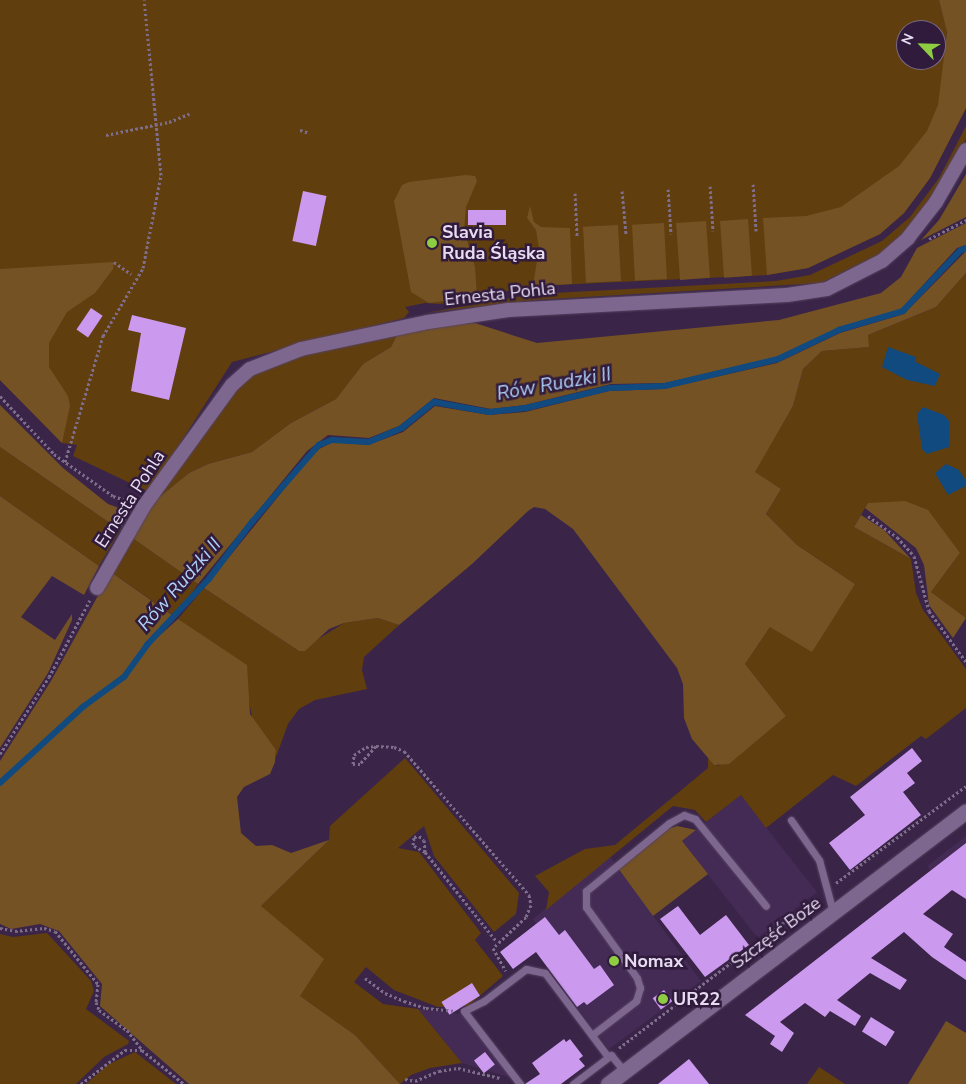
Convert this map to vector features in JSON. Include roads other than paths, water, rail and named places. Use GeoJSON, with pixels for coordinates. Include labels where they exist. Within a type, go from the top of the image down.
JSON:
{"type":"FeatureCollection","features":[{"type":"Feature","properties":{"kind":"street","name":"Ernesta Pohla"},"geometry":{"type":"LineString","coordinates":[[97,588],[144,506],[241,375],[260,364],[301,348],[428,322],[508,310],[811,293],[838,285],[868,270],[908,238],[936,202],[966,150]]}},
{"type":"Feature","properties":{"kind":"street","name":"Szczęść Boże"},"geometry":{"type":"LineString","coordinates":[[608,1084],[966,811]]}},
{"type":"Feature","properties":{"kind":"lane"},"geometry":{"type":"LineString","coordinates":[[592,1035],[636,1001],[640,988],[637,978],[586,907],[586,891],[669,824],[684,815],[695,819],[766,906]]}},
{"type":"Feature","properties":{"kind":"lane"},"geometry":{"type":"LineString","coordinates":[[791,820],[816,854],[834,912]]}},
{"type":"Feature","properties":{"kind":"lane"},"geometry":{"type":"LineString","coordinates":[[519,1083],[464,1011],[476,1006],[526,969],[546,973],[592,1035],[625,1072]]}},
{"type":"Feature","properties":{"kind":"lane"},"geometry":{"type":"LineString","coordinates":[[573,1084],[610,1056]]}},
{"type":"Feature","properties":{"kind":"water"},"geometry":{"type":"Polygon","coordinates":[[[888,347],[916,357],[916,362],[940,374],[935,386],[907,380],[882,367],[888,347]]]}},
{"type":"Feature","properties":{"kind":"water"},"geometry":{"type":"Polygon","coordinates":[[[923,407],[944,415],[949,421],[949,447],[927,454],[922,449],[917,414],[923,407]]]}},
{"type":"Feature","properties":{"kind":"water"},"geometry":{"type":"Polygon","coordinates":[[[946,464],[959,470],[966,481],[966,486],[948,495],[935,473],[946,464]]]}},
{"type":"Feature","properties":{"kind":"waterway","name":"Rów Rudzki II"},"geometry":{"type":"LineString","coordinates":[[0,783],[83,707],[124,677],[147,645],[209,579],[252,522],[319,445],[332,440],[369,442],[402,428],[434,402],[489,412],[526,408],[610,388],[665,386],[778,359],[839,330],[903,311],[960,251],[966,248]]}},
{"type":"Feature","properties":{"kind":"place","name":"Slavia Ruda Śląska"},"geometry":{"type":"Point","coordinates":[432,243]}},
{"type":"Feature","properties":{"kind":"place","name":"Nomax"},"geometry":{"type":"Point","coordinates":[614,961]}},
{"type":"Feature","properties":{"kind":"place","name":"UR22"},"geometry":{"type":"Point","coordinates":[663,999]}}]}
